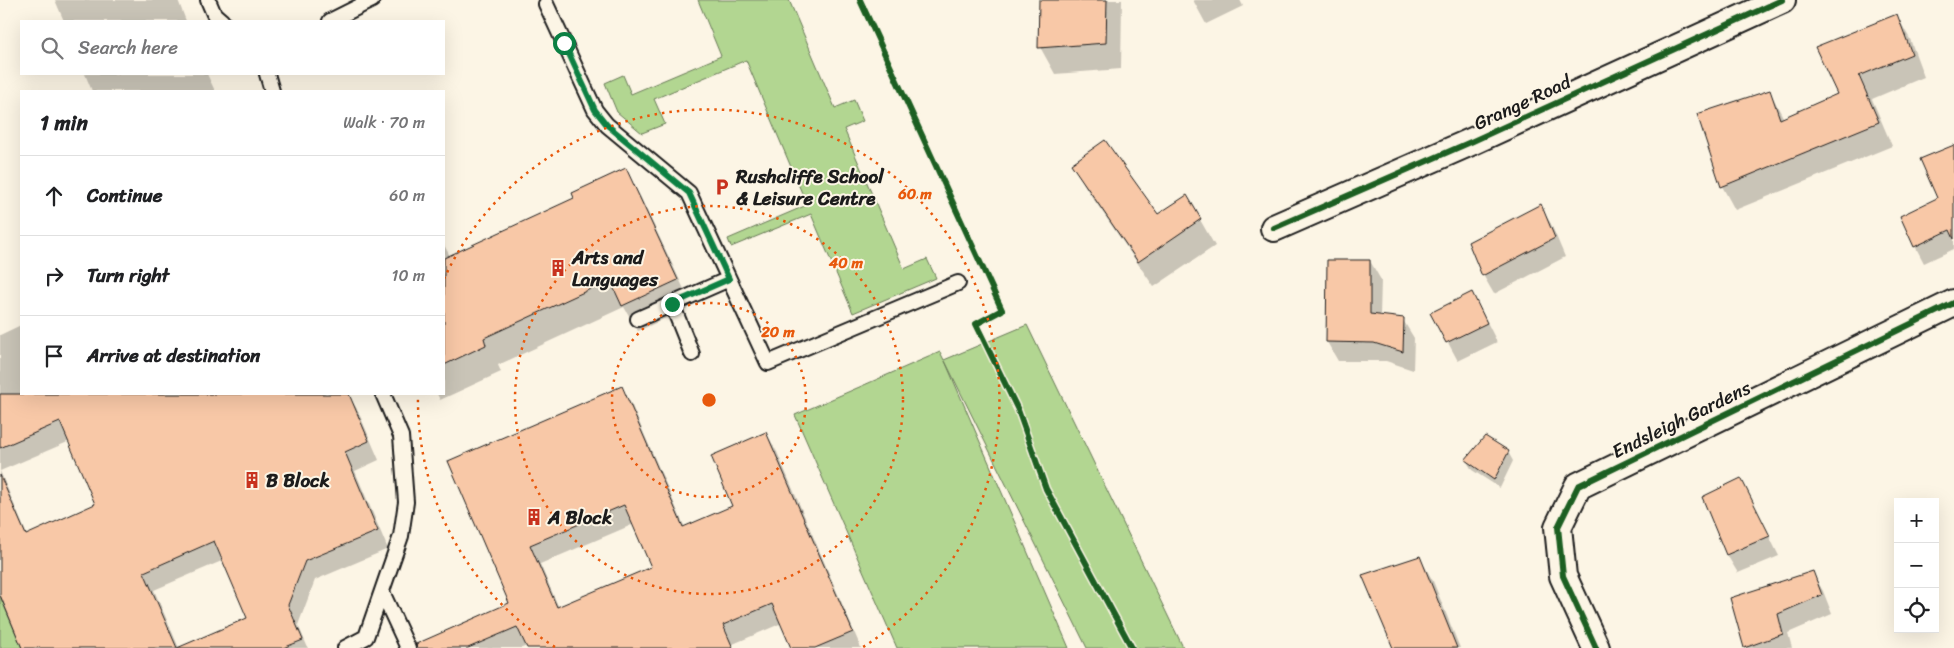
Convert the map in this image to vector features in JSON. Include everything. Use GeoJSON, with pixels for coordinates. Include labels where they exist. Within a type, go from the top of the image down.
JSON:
{"type":"FeatureCollection","features":[{"type":"Feature","properties":{"kind":"street","name":"Grange Road"},"geometry":{"type":"LineString","coordinates":[[1274,228],[1473,141],[1782,0]]}},
{"type":"Feature","properties":{"kind":"street","name":"Endsleigh Gardens"},"geometry":{"type":"LineString","coordinates":[[1596,648],[1564,576],[1559,537],[1558,527],[1578,486],[1954,302]]}},
{"type":"Feature","properties":{"kind":"lane"},"geometry":{"type":"LineString","coordinates":[[208,0],[214,14],[221,20]]}},
{"type":"Feature","properties":{"kind":"lane"},"geometry":{"type":"LineString","coordinates":[[332,20],[372,0]]}},
{"type":"Feature","properties":{"kind":"lane"},"geometry":{"type":"LineString","coordinates":[[546,4],[595,110],[607,125],[689,193],[768,363],[958,283]]}},
{"type":"Feature","properties":{"kind":"lane"},"geometry":{"type":"LineString","coordinates":[[267,75],[272,90]]}},
{"type":"Feature","properties":{"kind":"lane"},"geometry":{"type":"LineString","coordinates":[[638,319],[729,279]]}},
{"type":"Feature","properties":{"kind":"lane"},"geometry":{"type":"LineString","coordinates":[[672,304],[692,354]]}},
{"type":"Feature","properties":{"kind":"lane"},"geometry":{"type":"LineString","coordinates":[[345,648],[366,637],[401,536],[406,502],[401,436],[383,395]]}},
{"type":"Feature","properties":{"kind":"lane"},"geometry":{"type":"LineString","coordinates":[[382,592],[408,648]]}},
{"type":"Feature","properties":{"kind":"green space"},"geometry":{"type":"Polygon","coordinates":[[[698,0],[789,0],[835,108],[854,100],[863,121],[844,129],[904,269],[927,259],[936,278],[853,313],[811,214],[731,247],[728,239],[807,205],[746,60],[654,99],[665,124],[642,133],[617,112],[605,83],[623,75],[631,94],[721,56],[698,0]]]}},
{"type":"Feature","properties":{"kind":"green space"},"geometry":{"type":"Polygon","coordinates":[[[1027,325],[1183,648],[1087,648],[945,361],[1069,648],[897,648],[795,415],[940,352],[944,360],[1027,325]]]}},
{"type":"Feature","properties":{"kind":"green space"},"geometry":{"type":"Polygon","coordinates":[[[0,596],[22,648],[0,648],[0,596]]]}},
{"type":"Feature","properties":{"kind":"building"},"geometry":{"type":"Polygon","coordinates":[[[1039,0],[1107,0],[1106,43],[1038,48],[1039,0]]]}},
{"type":"Feature","properties":{"kind":"building"},"geometry":{"type":"Polygon","coordinates":[[[1897,14],[1912,54],[1859,76],[1879,122],[1721,187],[1697,114],[1770,90],[1780,119],[1837,94],[1815,47],[1897,14]]]}},
{"type":"Feature","properties":{"kind":"building"},"geometry":{"type":"Polygon","coordinates":[[[1105,140],[1158,214],[1187,195],[1201,219],[1138,262],[1071,164],[1105,140]]]}},
{"type":"Feature","properties":{"kind":"building"},"geometry":{"type":"Polygon","coordinates":[[[1954,145],[1954,239],[1950,230],[1914,247],[1900,216],[1937,198],[1920,159],[1954,145]]]}},
{"type":"Feature","properties":{"kind":"building","name":"Arts and Languages"},"geometry":{"type":"Polygon","coordinates":[[[626,168],[678,280],[622,306],[610,280],[484,338],[486,345],[445,365],[445,258],[574,198],[572,193],[626,168]]]}},
{"type":"Feature","properties":{"kind":"building"},"geometry":{"type":"Polygon","coordinates":[[[1541,204],[1555,238],[1482,276],[1468,242],[1541,204]]]}},
{"type":"Feature","properties":{"kind":"building"},"geometry":{"type":"Polygon","coordinates":[[[1327,260],[1370,260],[1370,314],[1404,318],[1403,352],[1374,343],[1326,342],[1327,260]]]}},
{"type":"Feature","properties":{"kind":"building"},"geometry":{"type":"Polygon","coordinates":[[[1472,292],[1487,323],[1446,343],[1430,313],[1472,292]]]}},
{"type":"Feature","properties":{"kind":"building","name":"A Block"},"geometry":{"type":"Polygon","coordinates":[[[622,386],[683,527],[732,506],[711,456],[766,432],[853,632],[815,648],[791,648],[772,604],[723,625],[733,648],[527,648],[517,627],[468,648],[417,648],[416,644],[509,603],[448,461],[622,386]],[[624,505],[530,545],[557,607],[651,567],[624,505]]]}},
{"type":"Feature","properties":{"kind":"building","name":"B Block"},"geometry":{"type":"Polygon","coordinates":[[[0,394],[349,395],[369,441],[345,452],[378,531],[305,561],[288,605],[303,640],[283,648],[177,648],[22,648],[0,595],[0,475],[26,535],[95,504],[60,422],[0,448],[0,394]],[[214,541],[144,572],[177,648],[247,618],[214,541]]]}},
{"type":"Feature","properties":{"kind":"building"},"geometry":{"type":"Polygon","coordinates":[[[1485,436],[1509,451],[1494,480],[1465,460],[1485,436]]]}},
{"type":"Feature","properties":{"kind":"building"},"geometry":{"type":"Polygon","coordinates":[[[1741,478],[1770,536],[1726,555],[1702,497],[1741,478]]]}},
{"type":"Feature","properties":{"kind":"building"},"geometry":{"type":"Polygon","coordinates":[[[1420,556],[1457,648],[1393,648],[1362,575],[1420,556]]]}},
{"type":"Feature","properties":{"kind":"building"},"geometry":{"type":"Polygon","coordinates":[[[1813,571],[1822,595],[1778,614],[1783,634],[1744,648],[1730,598],[1813,571]]]}},
{"type":"Feature","properties":{"kind":"cycle path"},"geometry":{"type":"LineString","coordinates":[[860,0],[1002,310],[976,324],[1018,410],[1046,489],[1132,648]]}},
{"type":"Feature","properties":{"kind":"cycle path"},"geometry":{"type":"LineString","coordinates":[[1274,228],[1473,141],[1782,0]]}},
{"type":"Feature","properties":{"kind":"cycle path"},"geometry":{"type":"LineString","coordinates":[[1596,648],[1563,576],[1558,527],[1578,486],[1954,303]]}},
{"type":"Feature","properties":{"kind":"place","name":"Rushcliffe School & Leisure Centre"},"geometry":{"type":"Point","coordinates":[722,187]}},
{"type":"Feature","properties":{"kind":"place","name":"Arts and Languages"},"geometry":{"type":"Point","coordinates":[558,268]}},
{"type":"Feature","properties":{"kind":"place","name":"B Block"},"geometry":{"type":"Point","coordinates":[252,480]}},
{"type":"Feature","properties":{"kind":"place","name":"A Block"},"geometry":{"type":"Point","coordinates":[534,517]}},
{"type":"Feature","properties":{"kind":"route"},"geometry":{"type":"LineString","coordinates":[[564,43],[595,110],[607,125],[689,193],[729,279],[672,304]]}}]}
